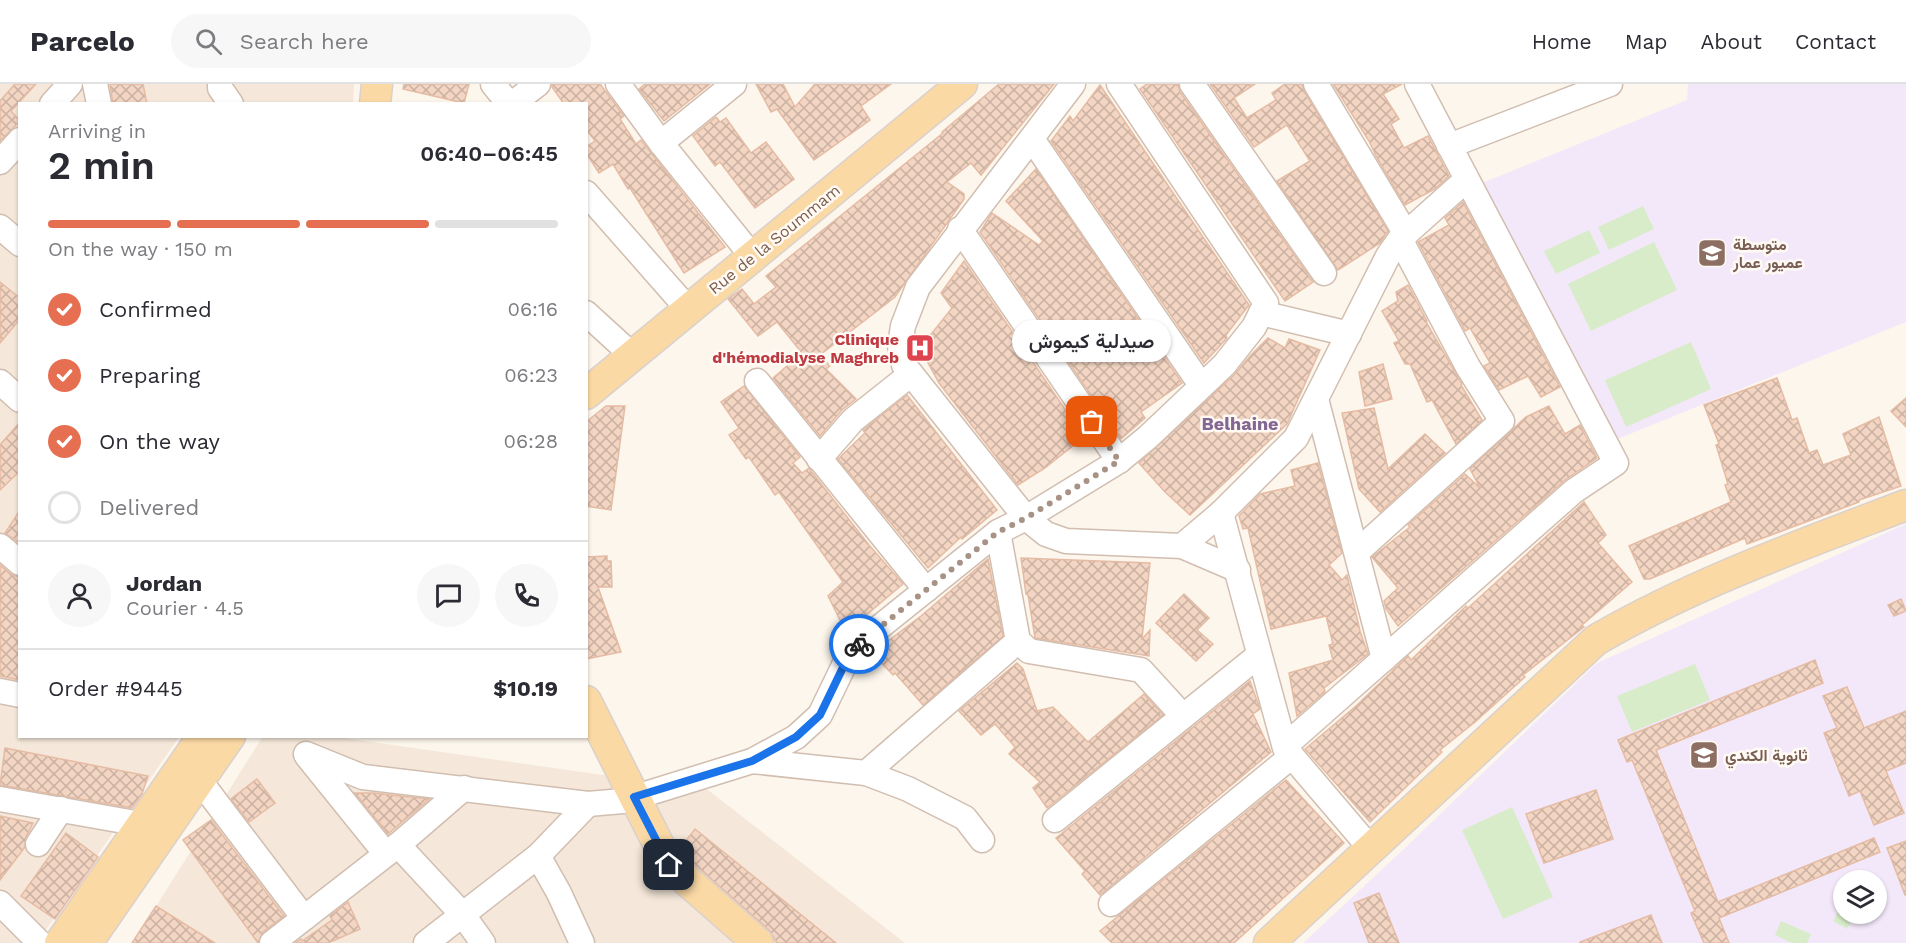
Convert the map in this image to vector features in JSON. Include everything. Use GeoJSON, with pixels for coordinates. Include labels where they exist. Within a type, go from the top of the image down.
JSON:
{"type":"FeatureCollection","features":[{"type":"Feature","properties":{"kind":"main road"},"geometry":{"type":"LineString","coordinates":[[375,102],[376,84]]}},
{"type":"Feature","properties":{"kind":"main road","name":"Rue de la Soummam"},"geometry":{"type":"LineString","coordinates":[[588,392],[962,84]]}},
{"type":"Feature","properties":{"kind":"main road"},"geometry":{"type":"LineString","coordinates":[[1269,943],[1596,640],[1652,609],[1763,559],[1906,505]]}},
{"type":"Feature","properties":{"kind":"main road"},"geometry":{"type":"LineString","coordinates":[[588,705],[669,865],[758,943]]}},
{"type":"Feature","properties":{"kind":"main road"},"geometry":{"type":"LineString","coordinates":[[87,943],[207,738]]}},
{"type":"Feature","properties":{"kind":"main road"},"geometry":{"type":"LineString","coordinates":[[60,943],[154,826],[200,781],[208,738]]}},
{"type":"Feature","properties":{"kind":"street"},"geometry":{"type":"LineString","coordinates":[[54,102],[70,84]]}},
{"type":"Feature","properties":{"kind":"street"},"geometry":{"type":"LineString","coordinates":[[95,84],[99,102]]}},
{"type":"Feature","properties":{"kind":"street"},"geometry":{"type":"LineString","coordinates":[[220,84],[220,88],[230,102]]}},
{"type":"Feature","properties":{"kind":"street"},"geometry":{"type":"LineString","coordinates":[[493,84],[509,102]]}},
{"type":"Feature","properties":{"kind":"street"},"geometry":{"type":"LineString","coordinates":[[514,102],[538,84]]}},
{"type":"Feature","properties":{"kind":"street"},"geometry":{"type":"LineString","coordinates":[[618,84],[661,143],[752,256]]}},
{"type":"Feature","properties":{"kind":"street"},"geometry":{"type":"LineString","coordinates":[[661,143],[734,84]]}},
{"type":"Feature","properties":{"kind":"street"},"geometry":{"type":"LineString","coordinates":[[1073,84],[918,287],[903,326],[900,346],[904,365],[1026,518],[1046,534],[1066,541],[1182,546],[1238,570]]}},
{"type":"Feature","properties":{"kind":"street"},"geometry":{"type":"LineString","coordinates":[[483,943],[463,915],[392,849],[306,754],[363,777],[588,804],[623,801],[752,761],[796,737],[820,715],[849,655],[856,646],[998,532],[1026,518],[1119,461],[1148,437],[1224,365],[1254,327],[1266,303],[1119,84]]}},
{"type":"Feature","properties":{"kind":"street"},"geometry":{"type":"LineString","coordinates":[[1192,84],[1324,273]]}},
{"type":"Feature","properties":{"kind":"street"},"geometry":{"type":"LineString","coordinates":[[1316,84],[1403,237],[1480,388],[1502,421],[1357,552]]}},
{"type":"Feature","properties":{"kind":"street"},"geometry":{"type":"LineString","coordinates":[[1111,904],[1288,751],[1384,658],[1574,491],[1616,463],[1417,84]]}},
{"type":"Feature","properties":{"kind":"street"},"geometry":{"type":"LineString","coordinates":[[1449,146],[1610,84]]}},
{"type":"Feature","properties":{"kind":"street"},"geometry":{"type":"LineString","coordinates":[[1032,139],[1201,385]]}},
{"type":"Feature","properties":{"kind":"street"},"geometry":{"type":"LineString","coordinates":[[0,162],[18,142]]}},
{"type":"Feature","properties":{"kind":"street"},"geometry":{"type":"LineString","coordinates":[[1182,546],[1221,513],[1296,438],[1388,256],[1403,237],[1466,180]]}},
{"type":"Feature","properties":{"kind":"street"},"geometry":{"type":"LineString","coordinates":[[588,195],[688,309]]}},
{"type":"Feature","properties":{"kind":"street"},"geometry":{"type":"LineString","coordinates":[[960,230],[1119,461]]}},
{"type":"Feature","properties":{"kind":"street"},"geometry":{"type":"LineString","coordinates":[[1261,313],[1348,334]]}},
{"type":"Feature","properties":{"kind":"street"},"geometry":{"type":"LineString","coordinates":[[588,315],[632,355]]}},
{"type":"Feature","properties":{"kind":"street"},"geometry":{"type":"LineString","coordinates":[[819,459],[853,420],[911,374]]}},
{"type":"Feature","properties":{"kind":"street"},"geometry":{"type":"LineString","coordinates":[[757,381],[926,590]]}},
{"type":"Feature","properties":{"kind":"street"},"geometry":{"type":"LineString","coordinates":[[0,382],[18,398]]}},
{"type":"Feature","properties":{"kind":"street"},"geometry":{"type":"LineString","coordinates":[[1316,399],[1384,658]]}},
{"type":"Feature","properties":{"kind":"street"},"geometry":{"type":"LineString","coordinates":[[1221,513],[1259,655],[1288,751],[1371,849]]}},
{"type":"Feature","properties":{"kind":"street"},"geometry":{"type":"LineString","coordinates":[[998,532],[1018,641],[1029,651],[1141,670],[1183,716]]}},
{"type":"Feature","properties":{"kind":"street"},"geometry":{"type":"LineString","coordinates":[[0,546],[18,561]]}},
{"type":"Feature","properties":{"kind":"street"},"geometry":{"type":"LineString","coordinates":[[866,773],[1018,641]]}},
{"type":"Feature","properties":{"kind":"street"},"geometry":{"type":"LineString","coordinates":[[1054,820],[1259,655]]}},
{"type":"Feature","properties":{"kind":"street"},"geometry":{"type":"LineString","coordinates":[[0,691],[18,695]]}},
{"type":"Feature","properties":{"kind":"street"},"geometry":{"type":"LineString","coordinates":[[752,761],[866,773],[908,789],[965,818],[982,840]]}},
{"type":"Feature","properties":{"kind":"street"},"geometry":{"type":"LineString","coordinates":[[200,781],[304,918]]}},
{"type":"Feature","properties":{"kind":"street"},"geometry":{"type":"LineString","coordinates":[[272,943],[392,849],[464,788]]}},
{"type":"Feature","properties":{"kind":"street"},"geometry":{"type":"LineString","coordinates":[[0,799],[154,826]]}},
{"type":"Feature","properties":{"kind":"street"},"geometry":{"type":"LineString","coordinates":[[426,943],[538,856],[588,804]]}},
{"type":"Feature","properties":{"kind":"street"},"geometry":{"type":"LineString","coordinates":[[38,844],[61,809]]}},
{"type":"Feature","properties":{"kind":"street"},"geometry":{"type":"LineString","coordinates":[[538,856],[559,893],[582,943]]}},
{"type":"Feature","properties":{"kind":"street"},"geometry":{"type":"LineString","coordinates":[[0,903],[40,943]]}},
{"type":"Feature","properties":{"kind":"shaded area"},"geometry":{"type":"Polygon","coordinates":[[[0,84],[354,84],[353,102],[18,102],[18,738],[178,738],[37,943],[0,943],[0,84]]]}},
{"type":"Feature","properties":{"kind":"shaded area","name":"متوسطة عميور عمار"},"geometry":{"type":"Polygon","coordinates":[[[1688,84],[1906,84],[1906,322],[1615,440],[1482,183],[1687,100],[1688,84]]]}},
{"type":"Feature","properties":{"kind":"shaded area","name":"ثانوية الكندي"},"geometry":{"type":"Polygon","coordinates":[[[1906,524],[1906,943],[1303,943],[1597,663],[1906,524]]]}},
{"type":"Feature","properties":{"kind":"shaded area"},"geometry":{"type":"Polygon","coordinates":[[[262,738],[344,738],[708,790],[905,943],[133,943],[262,738]]]}},
{"type":"Feature","properties":{"kind":"green space"},"geometry":{"type":"Polygon","coordinates":[[[1643,206],[1654,229],[1609,250],[1598,227],[1643,206]]]}},
{"type":"Feature","properties":{"kind":"green space"},"geometry":{"type":"Polygon","coordinates":[[[1589,230],[1600,253],[1556,274],[1544,251],[1589,230]]]}},
{"type":"Feature","properties":{"kind":"green space"},"geometry":{"type":"Polygon","coordinates":[[[1654,242],[1677,290],[1591,331],[1568,284],[1654,242]]]}},
{"type":"Feature","properties":{"kind":"green space"},"geometry":{"type":"Polygon","coordinates":[[[1691,342],[1711,389],[1626,427],[1605,380],[1691,342]]]}},
{"type":"Feature","properties":{"kind":"green space"},"geometry":{"type":"Polygon","coordinates":[[[1695,664],[1710,700],[1632,732],[1617,696],[1695,664]]]}},
{"type":"Feature","properties":{"kind":"green space"},"geometry":{"type":"Polygon","coordinates":[[[1512,807],[1553,897],[1503,919],[1462,830],[1512,807]]]}},
{"type":"Feature","properties":{"kind":"green space"},"geometry":{"type":"Polygon","coordinates":[[[1781,921],[1811,934],[1807,943],[1792,943],[1775,935],[1781,921]]]}},
{"type":"Feature","properties":{"kind":"green space"},"geometry":{"type":"Polygon","coordinates":[[[1838,924],[1850,924],[1847,929],[1838,924]]]}},
{"type":"Feature","properties":{"kind":"building"},"geometry":{"type":"Polygon","coordinates":[[[15,84],[36,84],[11,111],[18,119],[18,123],[0,141],[0,101],[15,84]]]}},
{"type":"Feature","properties":{"kind":"building"},"geometry":{"type":"Polygon","coordinates":[[[110,84],[143,84],[147,102],[113,102],[110,84]]]}},
{"type":"Feature","properties":{"kind":"building"},"geometry":{"type":"Polygon","coordinates":[[[404,84],[469,84],[464,102],[403,89],[404,84]]]}},
{"type":"Feature","properties":{"kind":"building"},"geometry":{"type":"Polygon","coordinates":[[[552,84],[600,84],[624,116],[620,119],[636,144],[641,140],[725,247],[684,273],[613,164],[599,173],[588,156],[588,146],[595,141],[588,132],[588,102],[563,102],[552,84]]]}},
{"type":"Feature","properties":{"kind":"building"},"geometry":{"type":"Polygon","coordinates":[[[645,84],[710,84],[664,121],[639,89],[645,84]]]}},
{"type":"Feature","properties":{"kind":"building"},"geometry":{"type":"Polygon","coordinates":[[[756,84],[783,84],[795,107],[815,84],[891,84],[861,106],[870,120],[814,160],[777,109],[771,112],[756,84]]]}},
{"type":"Feature","properties":{"kind":"building"},"geometry":{"type":"Polygon","coordinates":[[[999,84],[1054,84],[981,175],[971,163],[947,182],[964,194],[964,199],[895,297],[820,355],[830,366],[826,369],[856,399],[842,410],[820,436],[773,378],[802,353],[777,322],[758,336],[728,299],[742,289],[754,304],[776,287],[766,276],[943,133],[999,84]]]}},
{"type":"Feature","properties":{"kind":"building"},"geometry":{"type":"Polygon","coordinates":[[[1147,84],[1178,84],[1180,92],[1313,282],[1285,301],[1140,89],[1147,84]]]}},
{"type":"Feature","properties":{"kind":"building"},"geometry":{"type":"Polygon","coordinates":[[[1210,84],[1255,84],[1234,98],[1247,118],[1276,100],[1272,93],[1285,84],[1302,84],[1304,91],[1388,231],[1380,243],[1338,270],[1277,181],[1310,161],[1287,125],[1254,147],[1210,84]]]}},
{"type":"Feature","properties":{"kind":"building"},"geometry":{"type":"Polygon","coordinates":[[[1333,84],[1402,84],[1383,94],[1399,119],[1391,124],[1404,148],[1428,136],[1449,176],[1435,189],[1405,205],[1333,84]]]}},
{"type":"Feature","properties":{"kind":"building"},"geometry":{"type":"Polygon","coordinates":[[[1100,85],[1249,305],[1226,335],[1227,338],[1204,363],[1051,141],[1070,116],[1073,121],[1100,85]]]}},
{"type":"Feature","properties":{"kind":"building"},"geometry":{"type":"Polygon","coordinates":[[[716,117],[720,122],[726,118],[751,153],[766,142],[794,179],[755,208],[720,162],[715,166],[693,136],[716,117]]]}},
{"type":"Feature","properties":{"kind":"building"},"geometry":{"type":"Polygon","coordinates":[[[1036,169],[1182,383],[1141,412],[1145,418],[1121,439],[980,232],[992,213],[1039,245],[1043,241],[1006,201],[1036,169]]]}},
{"type":"Feature","properties":{"kind":"building"},"geometry":{"type":"Polygon","coordinates":[[[1463,202],[1560,387],[1541,397],[1528,376],[1499,390],[1484,366],[1490,363],[1470,328],[1465,331],[1418,242],[1449,225],[1445,218],[1463,202]]]}},
{"type":"Feature","properties":{"kind":"building"},"geometry":{"type":"Polygon","coordinates":[[[964,261],[1084,437],[1045,468],[1018,485],[939,383],[920,348],[952,308],[941,293],[964,261]]]}},
{"type":"Feature","properties":{"kind":"building"},"geometry":{"type":"Polygon","coordinates":[[[0,282],[18,296],[18,321],[0,343],[0,282]]]}},
{"type":"Feature","properties":{"kind":"building"},"geometry":{"type":"Polygon","coordinates":[[[1408,285],[1426,322],[1482,420],[1456,444],[1432,400],[1427,402],[1410,364],[1405,364],[1394,343],[1399,341],[1382,311],[1398,301],[1396,292],[1408,285]]]}},
{"type":"Feature","properties":{"kind":"building"},"geometry":{"type":"Polygon","coordinates":[[[1268,338],[1285,348],[1289,339],[1320,350],[1287,424],[1190,515],[1139,463],[1234,375],[1268,338]]]}},
{"type":"Feature","properties":{"kind":"building"},"geometry":{"type":"Polygon","coordinates":[[[1383,364],[1392,399],[1365,406],[1359,372],[1383,364]]]}},
{"type":"Feature","properties":{"kind":"building"},"geometry":{"type":"Polygon","coordinates":[[[1777,378],[1792,420],[1797,418],[1809,453],[1817,450],[1823,465],[1851,455],[1843,434],[1879,417],[1901,486],[1747,544],[1745,538],[1650,579],[1644,579],[1629,546],[1731,502],[1716,445],[1719,444],[1704,405],[1777,378]]]}},
{"type":"Feature","properties":{"kind":"building"},"geometry":{"type":"Polygon","coordinates":[[[744,386],[800,457],[793,463],[802,473],[809,468],[869,545],[903,584],[846,632],[828,596],[843,582],[779,492],[775,495],[749,457],[746,459],[729,435],[739,428],[721,402],[744,386]]]}},
{"type":"Feature","properties":{"kind":"building"},"geometry":{"type":"Polygon","coordinates":[[[907,395],[997,510],[962,539],[961,537],[928,568],[838,459],[865,433],[863,430],[907,395]]]}},
{"type":"Feature","properties":{"kind":"building"},"geometry":{"type":"Polygon","coordinates":[[[1906,398],[1906,427],[1891,411],[1906,398]]]}},
{"type":"Feature","properties":{"kind":"building"},"geometry":{"type":"Polygon","coordinates":[[[606,406],[625,406],[611,510],[588,506],[588,420],[606,406]]]}},
{"type":"Feature","properties":{"kind":"building"},"geometry":{"type":"Polygon","coordinates":[[[1549,406],[1565,434],[1580,425],[1597,458],[1565,480],[1398,626],[1386,609],[1384,601],[1398,588],[1372,557],[1410,527],[1408,525],[1465,474],[1480,488],[1470,469],[1526,417],[1549,406]]]}},
{"type":"Feature","properties":{"kind":"building"},"geometry":{"type":"Polygon","coordinates":[[[1374,408],[1388,469],[1425,434],[1445,453],[1380,512],[1359,489],[1342,413],[1374,408]]]}},
{"type":"Feature","properties":{"kind":"building"},"geometry":{"type":"Polygon","coordinates":[[[18,424],[18,473],[0,490],[0,445],[18,424]]]}},
{"type":"Feature","properties":{"kind":"building"},"geometry":{"type":"Polygon","coordinates":[[[1318,463],[1342,553],[1329,565],[1342,580],[1347,575],[1360,631],[1368,654],[1324,688],[1325,692],[1297,716],[1289,673],[1333,660],[1329,645],[1333,644],[1326,616],[1271,629],[1248,528],[1243,529],[1239,516],[1260,494],[1295,486],[1291,470],[1318,463]]]}},
{"type":"Feature","properties":{"kind":"building"},"geometry":{"type":"Polygon","coordinates":[[[1584,502],[1606,535],[1598,543],[1632,582],[1582,625],[1584,627],[1523,675],[1525,677],[1440,750],[1442,752],[1370,822],[1305,749],[1356,706],[1408,656],[1411,660],[1466,606],[1468,608],[1584,502]]]}},
{"type":"Feature","properties":{"kind":"building"},"geometry":{"type":"Polygon","coordinates":[[[18,513],[18,542],[5,533],[18,513]]]}},
{"type":"Feature","properties":{"kind":"building"},"geometry":{"type":"Polygon","coordinates":[[[607,556],[607,561],[611,561],[612,587],[598,587],[621,652],[588,659],[588,557],[607,556]]]}},
{"type":"Feature","properties":{"kind":"building"},"geometry":{"type":"Polygon","coordinates":[[[1021,558],[1150,563],[1142,639],[1150,630],[1149,656],[1035,638],[1021,558]]]}},
{"type":"Feature","properties":{"kind":"building"},"geometry":{"type":"Polygon","coordinates":[[[988,559],[1003,636],[923,705],[895,673],[893,675],[872,653],[921,616],[988,559]]]}},
{"type":"Feature","properties":{"kind":"building"},"geometry":{"type":"Polygon","coordinates":[[[0,565],[18,577],[18,680],[0,676],[0,565]]]}},
{"type":"Feature","properties":{"kind":"building"},"geometry":{"type":"Polygon","coordinates":[[[1184,594],[1209,618],[1197,630],[1213,644],[1196,661],[1156,623],[1184,594]]]}},
{"type":"Feature","properties":{"kind":"building"},"geometry":{"type":"Polygon","coordinates":[[[1901,599],[1906,611],[1894,616],[1888,605],[1901,599]]]}},
{"type":"Feature","properties":{"kind":"building"},"geometry":{"type":"Polygon","coordinates":[[[1815,660],[1823,683],[1656,750],[1718,902],[1874,838],[1880,852],[1719,918],[1729,943],[1704,943],[1691,913],[1695,911],[1632,760],[1627,762],[1618,740],[1815,660]]]}},
{"type":"Feature","properties":{"kind":"building"},"geometry":{"type":"Polygon","coordinates":[[[1017,663],[1023,669],[1037,711],[1053,707],[1088,742],[1144,694],[1163,715],[1047,808],[1033,788],[1040,782],[1009,754],[1015,747],[995,724],[981,735],[959,711],[1017,663]]]}},
{"type":"Feature","properties":{"kind":"building"},"geometry":{"type":"Polygon","coordinates":[[[1250,681],[1260,709],[1253,714],[1271,752],[1100,895],[1082,874],[1085,871],[1056,838],[1250,681]]]}},
{"type":"Feature","properties":{"kind":"building"},"geometry":{"type":"Polygon","coordinates":[[[1847,687],[1864,728],[1906,711],[1906,763],[1886,771],[1904,813],[1874,825],[1860,791],[1849,796],[1824,733],[1837,728],[1823,696],[1847,687]]]}},
{"type":"Feature","properties":{"kind":"building"},"geometry":{"type":"Polygon","coordinates":[[[5,748],[148,776],[142,794],[132,808],[0,785],[5,748]]]}},
{"type":"Feature","properties":{"kind":"building"},"geometry":{"type":"Polygon","coordinates":[[[257,779],[275,803],[249,822],[231,799],[257,779]]]}},
{"type":"Feature","properties":{"kind":"building"},"geometry":{"type":"Polygon","coordinates":[[[1286,780],[1344,843],[1234,943],[1112,943],[1100,931],[1286,780]]]}},
{"type":"Feature","properties":{"kind":"building"},"geometry":{"type":"Polygon","coordinates":[[[1596,790],[1613,839],[1544,863],[1526,814],[1596,790]]]}},
{"type":"Feature","properties":{"kind":"building"},"geometry":{"type":"Polygon","coordinates":[[[355,793],[373,793],[429,799],[388,834],[355,793]]]}},
{"type":"Feature","properties":{"kind":"building"},"geometry":{"type":"Polygon","coordinates":[[[0,816],[33,823],[26,837],[25,847],[0,880],[0,816]]]}},
{"type":"Feature","properties":{"kind":"building"},"geometry":{"type":"Polygon","coordinates":[[[211,820],[284,916],[263,932],[258,943],[183,840],[211,820]]]}},
{"type":"Feature","properties":{"kind":"building"},"geometry":{"type":"Polygon","coordinates":[[[695,829],[836,943],[777,943],[769,930],[683,854],[680,848],[695,829]]]}},
{"type":"Feature","properties":{"kind":"building"},"geometry":{"type":"Polygon","coordinates":[[[66,833],[98,857],[55,919],[21,896],[66,833]]]}},
{"type":"Feature","properties":{"kind":"building"},"geometry":{"type":"Polygon","coordinates":[[[1906,841],[1906,895],[1905,895],[1887,848],[1906,841]]]}},
{"type":"Feature","properties":{"kind":"building"},"geometry":{"type":"Polygon","coordinates":[[[1379,893],[1399,943],[1369,943],[1354,903],[1379,893]]]}},
{"type":"Feature","properties":{"kind":"building"},"geometry":{"type":"Polygon","coordinates":[[[348,902],[360,929],[328,943],[295,943],[301,939],[302,941],[332,920],[330,916],[348,902]]]}},
{"type":"Feature","properties":{"kind":"building"},"geometry":{"type":"Polygon","coordinates":[[[156,906],[215,943],[132,943],[156,906]]]}},
{"type":"Feature","properties":{"kind":"building"},"geometry":{"type":"Polygon","coordinates":[[[1651,915],[1662,943],[1580,943],[1580,942],[1651,915]]]}},
{"type":"Feature","properties":{"kind":"way so far"},"geometry":{"type":"LineString","coordinates":[[859,644],[998,532],[1026,518],[1119,461],[1092,422]]}},
{"type":"Feature","properties":{"kind":"place","name":"متوسطة عميور عمار"},"geometry":{"type":"Point","coordinates":[1712,253]}},
{"type":"Feature","properties":{"kind":"place","name":"Clinique d'hémodialyse Maghreb"},"geometry":{"type":"Point","coordinates":[920,348]}},
{"type":"Feature","properties":{"kind":"place","name":"صيدلية كيموش"},"geometry":{"type":"Point","coordinates":[1092,422]}},
{"type":"Feature","properties":{"kind":"place","name":"ثانوية الكندي"},"geometry":{"type":"Point","coordinates":[1704,755]}},
{"type":"Feature","properties":{"kind":"district","name":"Belhaine"},"geometry":{"type":"Point","coordinates":[1240,424]}},
{"type":"Feature","properties":{"kind":"route"},"geometry":{"type":"LineString","coordinates":[[669,865],[634,797],[752,761],[796,737],[820,715],[849,655],[859,644]]}}]}
